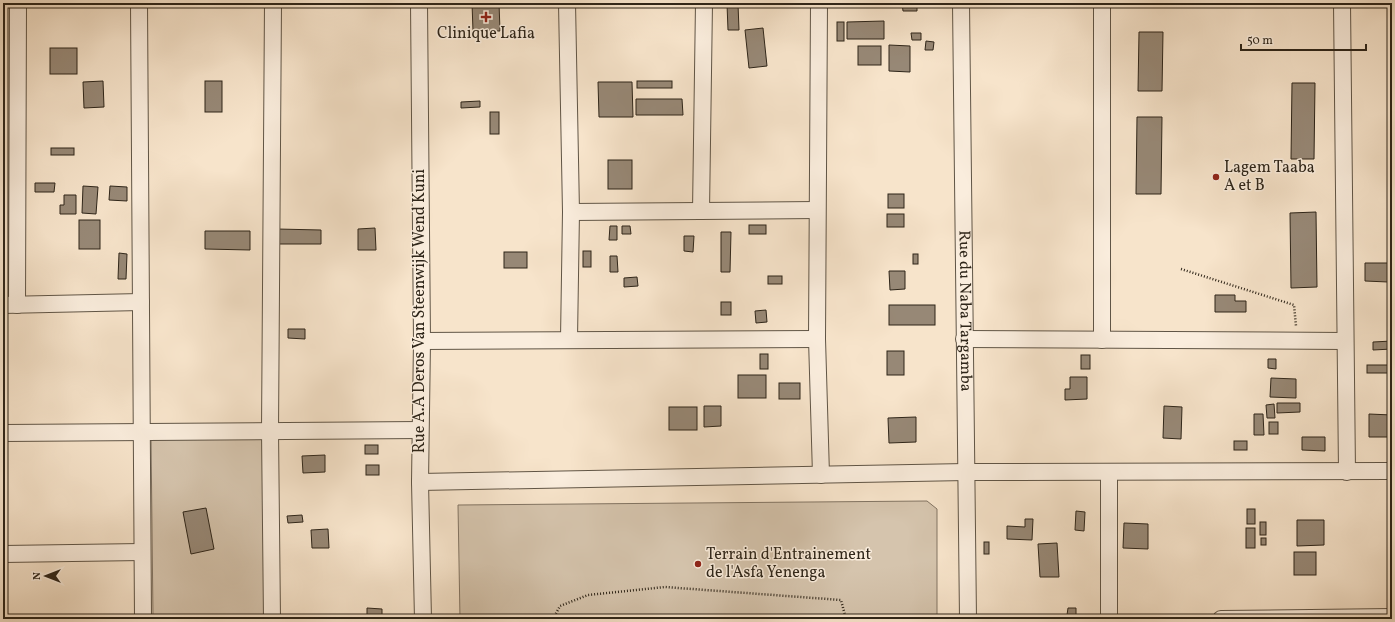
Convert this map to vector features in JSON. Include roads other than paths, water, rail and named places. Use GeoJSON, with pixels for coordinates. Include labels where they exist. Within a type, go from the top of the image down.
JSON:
{"type":"FeatureCollection","features":[{"type":"Feature","properties":{"kind":"street"},"geometry":{"type":"LineString","coordinates":[[18,3],[10,305],[140,302]]}},
{"type":"Feature","properties":{"kind":"street"},"geometry":{"type":"LineString","coordinates":[[139,3],[143,619]]}},
{"type":"Feature","properties":{"kind":"street"},"geometry":{"type":"LineString","coordinates":[[272,619],[270,431],[273,3]]}},
{"type":"Feature","properties":{"kind":"street","name":"Rue A.A Deros Van Steenwijk Wend Kuni"},"geometry":{"type":"LineString","coordinates":[[419,3],[422,341],[420,482],[423,619]]}},
{"type":"Feature","properties":{"kind":"street"},"geometry":{"type":"LineString","coordinates":[[567,3],[572,212],[569,339]]}},
{"type":"Feature","properties":{"kind":"street"},"geometry":{"type":"LineString","coordinates":[[701,211],[704,3]]}},
{"type":"Feature","properties":{"kind":"street"},"geometry":{"type":"LineString","coordinates":[[819,3],[817,339],[821,475]]}},
{"type":"Feature","properties":{"kind":"street","name":"Rue du Naba Targamba"},"geometry":{"type":"LineString","coordinates":[[961,3],[968,619]]}},
{"type":"Feature","properties":{"kind":"street"},"geometry":{"type":"LineString","coordinates":[[1102,3],[1102,340]]}},
{"type":"Feature","properties":{"kind":"street"},"geometry":{"type":"LineString","coordinates":[[1342,3],[1347,472]]}},
{"type":"Feature","properties":{"kind":"street"},"geometry":{"type":"LineString","coordinates":[[572,212],[818,210]]}},
{"type":"Feature","properties":{"kind":"street"},"geometry":{"type":"LineString","coordinates":[[422,341],[569,339],[817,339]]}},
{"type":"Feature","properties":{"kind":"street"},"geometry":{"type":"LineString","coordinates":[[964,339],[1345,341]]}},
{"type":"Feature","properties":{"kind":"street"},"geometry":{"type":"LineString","coordinates":[[3,433],[420,430]]}},
{"type":"Feature","properties":{"kind":"street"},"geometry":{"type":"LineString","coordinates":[[420,482],[966,472],[1392,471]]}},
{"type":"Feature","properties":{"kind":"street"},"geometry":{"type":"LineString","coordinates":[[1109,472],[1109,619]]}},
{"type":"Feature","properties":{"kind":"street"},"geometry":{"type":"LineString","coordinates":[[3,554],[142,552]]}},
{"type":"Feature","properties":{"kind":"street"},"geometry":{"type":"LineString","coordinates":[[1221,619],[1392,617]]}},
{"type":"Feature","properties":{"kind":"place","name":"Clinique Lafia"},"geometry":{"type":"Point","coordinates":[486,17]}},
{"type":"Feature","properties":{"kind":"place","name":"Lagem Taaba A et B"},"geometry":{"type":"Point","coordinates":[1216,177]}},
{"type":"Feature","properties":{"kind":"place","name":"Terrain d'Entrainement de l'Asfa Yenenga"},"geometry":{"type":"Point","coordinates":[698,564]}}]}
